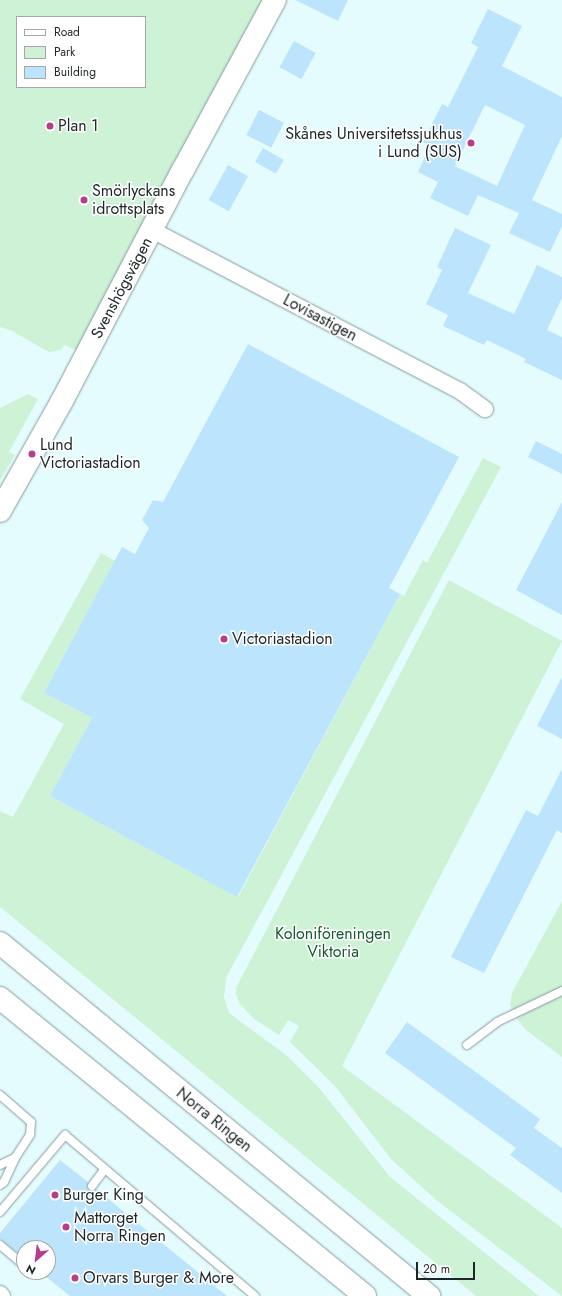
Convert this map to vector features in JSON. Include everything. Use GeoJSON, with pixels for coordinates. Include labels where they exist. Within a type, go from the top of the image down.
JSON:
{"type":"FeatureCollection","features":[{"type":"Feature","properties":{"kind":"main road","name":"Svenshögsvägen"},"geometry":{"type":"LineString","coordinates":[[0,511],[62,401],[275,0]]}},
{"type":"Feature","properties":{"kind":"main road","name":"Norra Ringen"},"geometry":{"type":"LineString","coordinates":[[0,943],[429,1296]]}},
{"type":"Feature","properties":{"kind":"main road"},"geometry":{"type":"LineString","coordinates":[[0,998],[365,1296]]}},
{"type":"Feature","properties":{"kind":"street","name":"Lovisastigen"},"geometry":{"type":"LineString","coordinates":[[152,230],[460,391],[485,409]]}},
{"type":"Feature","properties":{"kind":"lane"},"geometry":{"type":"LineString","coordinates":[[467,1045],[497,1022],[562,991]]}},
{"type":"Feature","properties":{"kind":"lane"},"geometry":{"type":"LineString","coordinates":[[0,1095],[31,1122],[30,1135],[15,1158],[4,1182],[0,1185]]}},
{"type":"Feature","properties":{"kind":"lane"},"geometry":{"type":"LineString","coordinates":[[0,1212],[65,1135],[255,1296]]}},
{"type":"Feature","properties":{"kind":"lane"},"geometry":{"type":"LineString","coordinates":[[0,1165],[15,1158]]}},
{"type":"Feature","properties":{"kind":"lane"},"geometry":{"type":"LineString","coordinates":[[92,1186],[105,1169]]}},
{"type":"Feature","properties":{"kind":"lane"},"geometry":{"type":"LineString","coordinates":[[0,1245],[16,1259]]}},
{"type":"Feature","properties":{"kind":"green space","name":"Smörlyckans idrottsplats"},"geometry":{"type":"Polygon","coordinates":[[[0,0],[275,0],[86,354],[64,345],[61,350],[49,352],[12,331],[0,327],[0,0]]]}},
{"type":"Feature","properties":{"kind":"green space"},"geometry":{"type":"Polygon","coordinates":[[[28,394],[38,399],[9,452],[15,455],[0,480],[0,408],[28,394]]]}},
{"type":"Feature","properties":{"kind":"green space"},"geometry":{"type":"Polygon","coordinates":[[[483,458],[501,467],[226,978],[224,997],[229,1013],[286,1055],[320,1089],[390,1177],[539,1296],[476,1296],[0,907],[0,811],[13,817],[64,724],[20,699],[101,553],[115,561],[44,693],[92,718],[50,796],[238,897],[400,594],[404,596],[423,560],[427,563],[483,458]]]}},
{"type":"Feature","properties":{"kind":"green space","name":"Koloniföreningen Viktoria"},"geometry":{"type":"Polygon","coordinates":[[[449,580],[562,641],[342,1066],[562,1228],[562,1296],[435,1199],[391,1159],[335,1086],[290,1042],[299,1026],[288,1020],[279,1035],[254,1019],[240,1004],[236,994],[236,988],[449,580]]]}},
{"type":"Feature","properties":{"kind":"green space"},"geometry":{"type":"Polygon","coordinates":[[[562,901],[562,1057],[526,1030],[513,1014],[510,1004],[512,993],[562,901]]]}},
{"type":"Feature","properties":{"kind":"building"},"geometry":{"type":"Polygon","coordinates":[[[295,0],[348,0],[338,21],[295,0]]]}},
{"type":"Feature","properties":{"kind":"building"},"geometry":{"type":"Polygon","coordinates":[[[488,9],[522,26],[502,66],[562,97],[562,136],[532,200],[562,214],[562,226],[550,252],[509,233],[519,213],[478,195],[468,216],[430,198],[438,182],[418,172],[430,146],[423,142],[442,104],[448,107],[478,47],[471,43],[488,9]],[[485,105],[455,166],[497,186],[525,125],[485,105]]]}},
{"type":"Feature","properties":{"kind":"building"},"geometry":{"type":"Polygon","coordinates":[[[294,41],[316,53],[301,79],[279,67],[294,41]]]}},
{"type":"Feature","properties":{"kind":"building"},"geometry":{"type":"Polygon","coordinates":[[[259,110],[284,123],[271,148],[246,135],[259,110]]]}},
{"type":"Feature","properties":{"kind":"building"},"geometry":{"type":"Polygon","coordinates":[[[263,148],[284,160],[276,174],[255,162],[263,148]]]}},
{"type":"Feature","properties":{"kind":"building"},"geometry":{"type":"Polygon","coordinates":[[[228,165],[248,176],[229,211],[209,200],[228,165]]]}},
{"type":"Feature","properties":{"kind":"building"},"geometry":{"type":"Polygon","coordinates":[[[455,228],[491,245],[468,293],[514,314],[537,265],[562,277],[562,298],[547,330],[562,337],[562,380],[524,362],[526,359],[487,340],[484,345],[443,326],[448,315],[426,304],[442,270],[437,267],[455,228]]]}},
{"type":"Feature","properties":{"kind":"building","name":"Victoriastadion"},"geometry":{"type":"Polygon","coordinates":[[[248,344],[459,457],[389,588],[400,594],[237,897],[50,796],[92,718],[44,693],[122,547],[135,554],[149,528],[142,520],[153,500],[163,502],[248,344]]]}},
{"type":"Feature","properties":{"kind":"building"},"geometry":{"type":"Polygon","coordinates":[[[536,441],[562,454],[562,474],[528,457],[536,441]]]}},
{"type":"Feature","properties":{"kind":"building"},"geometry":{"type":"Polygon","coordinates":[[[562,502],[562,615],[516,590],[562,502]]]}},
{"type":"Feature","properties":{"kind":"building"},"geometry":{"type":"Polygon","coordinates":[[[562,677],[562,739],[537,726],[562,677]]]}},
{"type":"Feature","properties":{"kind":"building"},"geometry":{"type":"Polygon","coordinates":[[[562,769],[562,833],[557,830],[484,973],[451,957],[526,810],[538,816],[562,769]]]}},
{"type":"Feature","properties":{"kind":"building"},"geometry":{"type":"Polygon","coordinates":[[[407,1022],[540,1119],[534,1128],[562,1148],[562,1193],[510,1155],[516,1148],[385,1053],[407,1022]]]}},
{"type":"Feature","properties":{"kind":"building"},"geometry":{"type":"Polygon","coordinates":[[[60,1160],[88,1182],[88,1190],[96,1189],[227,1296],[70,1296],[50,1280],[56,1280],[56,1240],[16,1240],[16,1252],[0,1239],[0,1233],[60,1160]]]}},
{"type":"Feature","properties":{"kind":"place","name":"Plan 1"},"geometry":{"type":"Point","coordinates":[50,126]}},
{"type":"Feature","properties":{"kind":"place","name":"Skånes Universitetssjukhus i Lund (SUS)"},"geometry":{"type":"Point","coordinates":[471,143]}},
{"type":"Feature","properties":{"kind":"place","name":"Smörlyckans idrottsplats"},"geometry":{"type":"Point","coordinates":[84,200]}},
{"type":"Feature","properties":{"kind":"place","name":"Lund Victoriastadion"},"geometry":{"type":"Point","coordinates":[32,454]}},
{"type":"Feature","properties":{"kind":"place","name":"Victoriastadion"},"geometry":{"type":"Point","coordinates":[224,639]}},
{"type":"Feature","properties":{"kind":"place","name":"Burger King"},"geometry":{"type":"Point","coordinates":[55,1195]}},
{"type":"Feature","properties":{"kind":"place","name":"Mattorget Norra Ringen"},"geometry":{"type":"Point","coordinates":[66,1227]}},
{"type":"Feature","properties":{"kind":"place","name":"Orvars Burger & More"},"geometry":{"type":"Point","coordinates":[75,1278]}}]}
